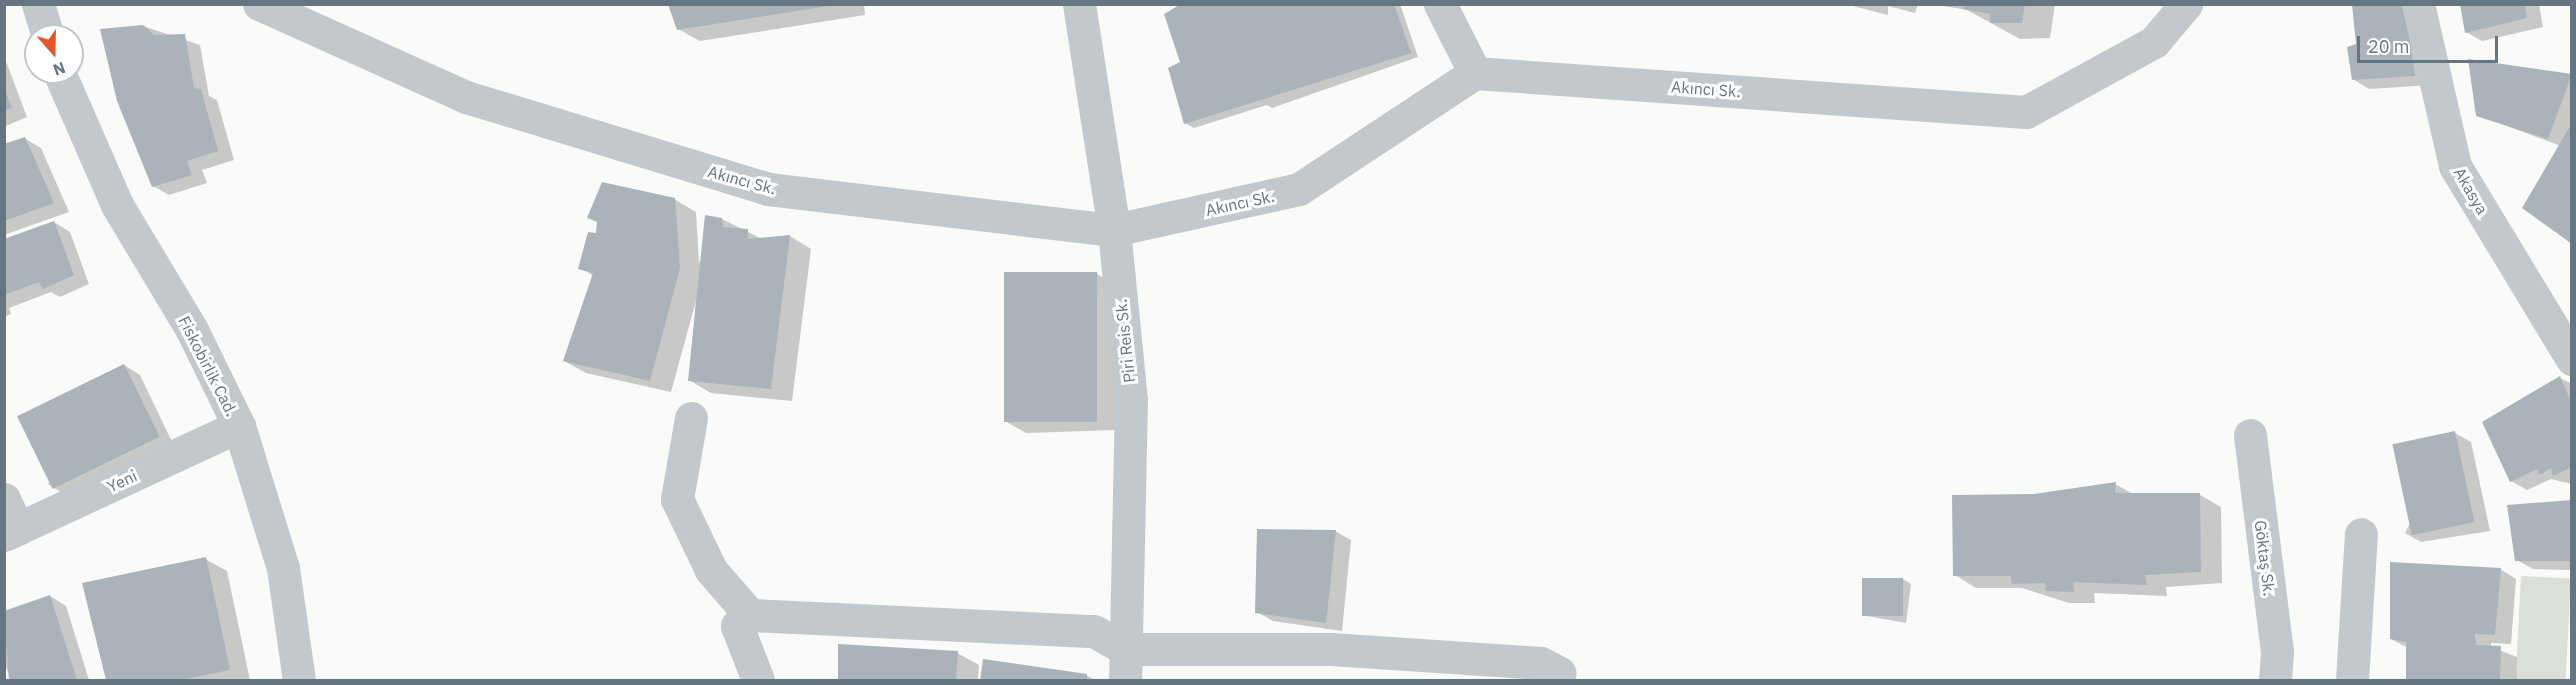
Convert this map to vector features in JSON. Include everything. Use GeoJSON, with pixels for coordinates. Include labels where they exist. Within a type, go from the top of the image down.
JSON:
{"type":"FeatureCollection","features":[{"type":"Feature","properties":{"kind":"street"},"geometry":{"type":"LineString","coordinates":[[38,4],[44,24]]}},
{"type":"Feature","properties":{"kind":"street","name":"Akıncı Sk."},"geometry":{"type":"LineString","coordinates":[[259,4],[466,96],[768,189],[1114,230],[1299,189],[1475,73],[2026,112],[2154,42],[2186,4]]}},
{"type":"Feature","properties":{"kind":"street","name":"Piri Reis Sk."},"geometry":{"type":"LineString","coordinates":[[1079,4],[1114,230],[1131,399],[1125,665]]}},
{"type":"Feature","properties":{"kind":"street"},"geometry":{"type":"LineString","coordinates":[[1440,4],[1475,73]]}},
{"type":"Feature","properties":{"kind":"street","name":"Akasya"},"geometry":{"type":"LineString","coordinates":[[2418,4],[2455,166],[2571,359]]}},
{"type":"Feature","properties":{"kind":"street","name":"Fiskobirlik Cad."},"geometry":{"type":"LineString","coordinates":[[64,84],[117,205],[191,328],[239,426],[283,568],[298,681]]}},
{"type":"Feature","properties":{"kind":"street"},"geometry":{"type":"LineString","coordinates":[[691,418],[677,499],[711,570],[750,615]]}},
{"type":"Feature","properties":{"kind":"street","name":"Yeni"},"geometry":{"type":"LineString","coordinates":[[11,532],[239,426]]}},
{"type":"Feature","properties":{"kind":"street","name":"Göktaş Sk."},"geometry":{"type":"LineString","coordinates":[[2250,435],[2277,652],[2275,681]]}},
{"type":"Feature","properties":{"kind":"street"},"geometry":{"type":"LineString","coordinates":[[4,499],[11,532]]}},
{"type":"Feature","properties":{"kind":"street"},"geometry":{"type":"LineString","coordinates":[[2352,681],[2361,534]]}},
{"type":"Feature","properties":{"kind":"street"},"geometry":{"type":"LineString","coordinates":[[758,681],[738,626],[750,615],[1094,631],[1125,665],[1332,649],[1542,663],[1560,673]]}},
{"type":"Feature","properties":{"kind":"shaded area"},"geometry":{"type":"Polygon","coordinates":[[[2521,576],[2571,579],[2566,680],[2516,680],[2521,576]]]}},
{"type":"Feature","properties":{"kind":"building"},"geometry":{"type":"Polygon","coordinates":[[[668,4],[828,4],[828,6],[677,30],[668,4]]]}},
{"type":"Feature","properties":{"kind":"building"},"geometry":{"type":"Polygon","coordinates":[[[1181,4],[1394,4],[1411,53],[1184,124],[1168,68],[1180,62],[1164,14],[1181,4]]]}},
{"type":"Feature","properties":{"kind":"building"},"geometry":{"type":"Polygon","coordinates":[[[1965,4],[2025,4],[2022,23],[1990,23],[1990,14],[1963,9],[1965,4]]]}},
{"type":"Feature","properties":{"kind":"building"},"geometry":{"type":"Polygon","coordinates":[[[2405,4],[2415,76],[2352,80],[2347,47],[2356,44],[2352,5],[2405,4]]]}},
{"type":"Feature","properties":{"kind":"building"},"geometry":{"type":"Polygon","coordinates":[[[2460,4],[2525,4],[2527,18],[2465,33],[2460,4]]]}},
{"type":"Feature","properties":{"kind":"building"},"geometry":{"type":"Polygon","coordinates":[[[143,25],[154,35],[185,34],[194,88],[201,89],[218,151],[187,161],[192,175],[152,187],[117,101],[100,29],[143,25]]]}},
{"type":"Feature","properties":{"kind":"building"},"geometry":{"type":"Polygon","coordinates":[[[2468,59],[2572,74],[2548,139],[2476,116],[2468,59]]]}},
{"type":"Feature","properties":{"kind":"building"},"geometry":{"type":"Polygon","coordinates":[[[4,88],[12,108],[4,111],[4,88]]]}},
{"type":"Feature","properties":{"kind":"building"},"geometry":{"type":"Polygon","coordinates":[[[2569,128],[2572,130],[2572,244],[2522,208],[2569,128]]]}},
{"type":"Feature","properties":{"kind":"building"},"geometry":{"type":"Polygon","coordinates":[[[25,137],[54,203],[4,221],[4,144],[25,137]]]}},
{"type":"Feature","properties":{"kind":"building"},"geometry":{"type":"Polygon","coordinates":[[[602,182],[675,198],[680,268],[650,381],[563,361],[593,273],[578,269],[588,232],[596,233],[597,222],[587,218],[602,182]]]}},
{"type":"Feature","properties":{"kind":"building"},"geometry":{"type":"Polygon","coordinates":[[[705,215],[722,218],[723,227],[748,229],[748,239],[790,235],[771,389],[688,381],[705,215]]]}},
{"type":"Feature","properties":{"kind":"building"},"geometry":{"type":"Polygon","coordinates":[[[54,221],[74,275],[43,289],[39,282],[4,295],[4,239],[54,221]]]}},
{"type":"Feature","properties":{"kind":"building"},"geometry":{"type":"Polygon","coordinates":[[[1004,272],[1097,272],[1097,422],[1004,422],[1004,272]]]}},
{"type":"Feature","properties":{"kind":"building"},"geometry":{"type":"Polygon","coordinates":[[[124,364],[160,437],[53,489],[17,416],[124,364]]]}},
{"type":"Feature","properties":{"kind":"building"},"geometry":{"type":"Polygon","coordinates":[[[2560,376],[2572,404],[2572,467],[2553,476],[2551,468],[2540,475],[2537,469],[2510,482],[2482,422],[2560,376]]]}},
{"type":"Feature","properties":{"kind":"building"},"geometry":{"type":"Polygon","coordinates":[[[2455,431],[2474,522],[2412,535],[2392,444],[2455,431]]]}},
{"type":"Feature","properties":{"kind":"building"},"geometry":{"type":"Polygon","coordinates":[[[2116,482],[2115,493],[2200,493],[2201,572],[2145,575],[2147,585],[2073,582],[2074,592],[2046,591],[2045,583],[2012,584],[2011,576],[1953,576],[1952,495],[2034,494],[2116,482]]]}},
{"type":"Feature","properties":{"kind":"building"},"geometry":{"type":"Polygon","coordinates":[[[2572,500],[2572,561],[2515,561],[2507,505],[2572,500]]]}},
{"type":"Feature","properties":{"kind":"building"},"geometry":{"type":"Polygon","coordinates":[[[1257,529],[1336,530],[1326,623],[1255,613],[1257,529]]]}},
{"type":"Feature","properties":{"kind":"building"},"geometry":{"type":"Polygon","coordinates":[[[206,557],[230,670],[180,680],[106,680],[82,583],[206,557]]]}},
{"type":"Feature","properties":{"kind":"building"},"geometry":{"type":"Polygon","coordinates":[[[2390,562],[2501,568],[2495,635],[2475,634],[2476,645],[2501,646],[2500,680],[2406,680],[2406,642],[2390,639],[2390,562]]]}},
{"type":"Feature","properties":{"kind":"building"},"geometry":{"type":"Polygon","coordinates":[[[1862,578],[1903,578],[1903,616],[1862,616],[1862,578]]]}},
{"type":"Feature","properties":{"kind":"building"},"geometry":{"type":"Polygon","coordinates":[[[50,595],[77,680],[9,680],[4,611],[50,595]]]}},
{"type":"Feature","properties":{"kind":"building"},"geometry":{"type":"Polygon","coordinates":[[[838,644],[958,651],[956,680],[838,680],[838,644]]]}},
{"type":"Feature","properties":{"kind":"building"},"geometry":{"type":"Polygon","coordinates":[[[983,659],[1087,674],[1087,680],[980,680],[983,659]]]}}]}
